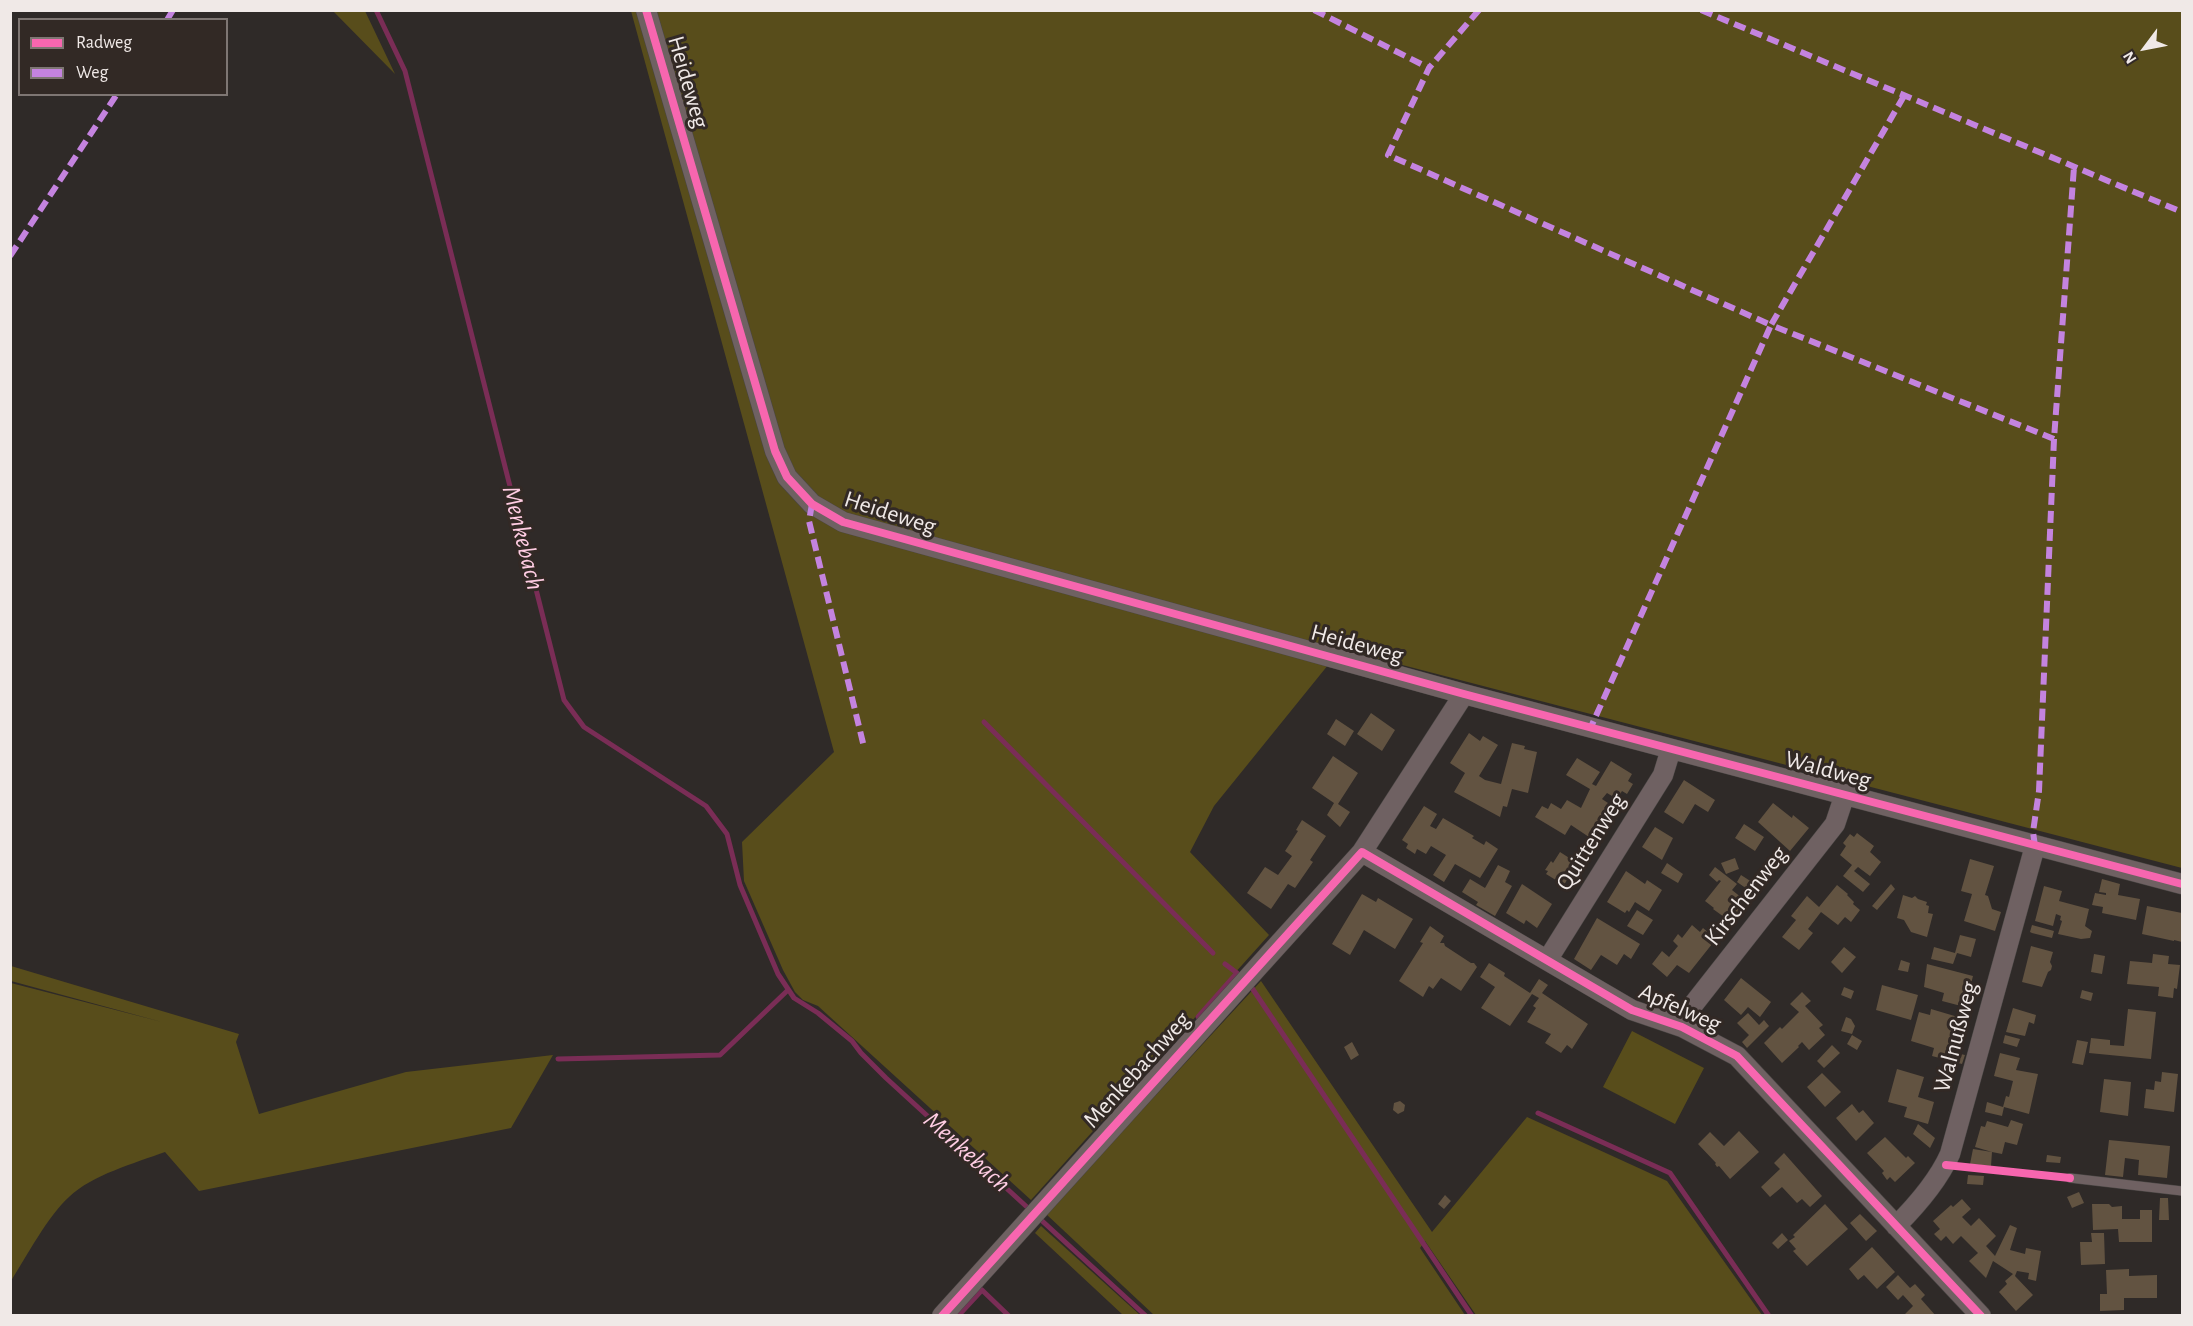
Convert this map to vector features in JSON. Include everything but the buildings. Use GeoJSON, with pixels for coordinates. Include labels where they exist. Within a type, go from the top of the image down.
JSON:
{"type":"FeatureCollection","features":[{"type":"Feature","properties":{"kind":"street","name":"Heideweg"},"geometry":{"type":"LineString","coordinates":[[646,10],[776,452],[787,477],[812,504],[843,522],[1464,694]]}},
{"type":"Feature","properties":{"kind":"street","name":"Waldweg"},"geometry":{"type":"LineString","coordinates":[[1464,694],[2182,884]]}},
{"type":"Feature","properties":{"kind":"street","name":"Menkebachweg"},"geometry":{"type":"LineString","coordinates":[[942,1316],[1362,852],[1464,694]]}},
{"type":"Feature","properties":{"kind":"street","name":"Quittenweg"},"geometry":{"type":"LineString","coordinates":[[1548,959],[1663,776],[1671,749]]}},
{"type":"Feature","properties":{"kind":"street","name":"Kirschenweg"},"geometry":{"type":"LineString","coordinates":[[1682,1028],[1689,1010],[1835,824],[1845,795]]}},
{"type":"Feature","properties":{"kind":"street","name":"Walnußweg"},"geometry":{"type":"LineString","coordinates":[[1896,1226],[1915,1207],[1946,1165],[2035,846]]}},
{"type":"Feature","properties":{"kind":"street","name":"Apfelweg"},"geometry":{"type":"LineString","coordinates":[[1362,852],[1632,1010],[1682,1028],[1737,1056],[1981,1316]]}},
{"type":"Feature","properties":{"kind":"lane"},"geometry":{"type":"LineString","coordinates":[[2070,1178],[2182,1191]]}},
{"type":"Feature","properties":{"kind":"shaded area"},"geometry":{"type":"Polygon","coordinates":[[[333,11],[365,11],[395,74],[333,11]]]}},
{"type":"Feature","properties":{"kind":"shaded area"},"geometry":{"type":"Polygon","coordinates":[[[631,11],[2182,11],[2182,868],[1341,649],[1214,806],[1190,852],[1269,935],[1031,1200],[818,1006],[803,1000],[795,992],[744,881],[742,842],[834,752],[631,11]]]}},
{"type":"Feature","properties":{"kind":"shaded area"},"geometry":{"type":"Polygon","coordinates":[[[11,966],[239,1034],[236,1042],[259,1114],[406,1072],[553,1055],[511,1128],[199,1191],[165,1152],[114,1170],[78,1189],[61,1205],[11,1281],[11,983],[162,1022],[11,981],[11,966]]]}},
{"type":"Feature","properties":{"kind":"shaded area"},"geometry":{"type":"Polygon","coordinates":[[[1261,981],[1432,1232],[1527,1117],[1667,1181],[1762,1315],[1476,1315],[1425,1241],[1420,1248],[1465,1315],[1154,1315],[1046,1214],[1261,981]]]}},
{"type":"Feature","properties":{"kind":"shaded area"},"geometry":{"type":"Polygon","coordinates":[[[1632,1031],[1704,1068],[1675,1124],[1603,1087],[1632,1031]]]}},
{"type":"Feature","properties":{"kind":"shaded area"},"geometry":{"type":"Polygon","coordinates":[[[1041,1226],[1140,1315],[1123,1315],[1035,1233],[1041,1226]]]}},
{"type":"Feature","properties":{"kind":"waterway","name":"Menkebach"},"geometry":{"type":"LineString","coordinates":[[376,10],[405,71],[564,700],[584,727],[706,806],[727,834],[740,885],[778,974],[794,998],[818,1013],[852,1041],[886,1078],[1146,1316]]}},
{"type":"Feature","properties":{"kind":"waterway"},"geometry":{"type":"LineString","coordinates":[[984,722],[1213,953]]}},
{"type":"Feature","properties":{"kind":"waterway"},"geometry":{"type":"LineString","coordinates":[[1225,964],[1237,973]]}},
{"type":"Feature","properties":{"kind":"waterway"},"geometry":{"type":"LineString","coordinates":[[1198,1017],[1236,974]]}},
{"type":"Feature","properties":{"kind":"waterway"},"geometry":{"type":"LineString","coordinates":[[1252,988],[1472,1316]]}},
{"type":"Feature","properties":{"kind":"waterway","name":"Menkebach"},"geometry":{"type":"LineString","coordinates":[[558,1059],[720,1055],[788,990]]}},
{"type":"Feature","properties":{"kind":"waterway"},"geometry":{"type":"LineString","coordinates":[[1538,1113],[1670,1173],[1769,1316]]}},
{"type":"Feature","properties":{"kind":"waterway"},"geometry":{"type":"LineString","coordinates":[[958,1316],[982,1290],[1009,1316]]}},
{"type":"Feature","properties":{"kind":"marked path"},"geometry":{"type":"LineString","coordinates":[[168,18],[173,10]]}},
{"type":"Feature","properties":{"kind":"marked path"},"geometry":{"type":"LineString","coordinates":[[1314,10],[1429,68]]}},
{"type":"Feature","properties":{"kind":"marked path"},"geometry":{"type":"LineString","coordinates":[[1479,10],[1429,68],[1388,155],[1771,325],[1591,727]]}},
{"type":"Feature","properties":{"kind":"marked path"},"geometry":{"type":"LineString","coordinates":[[1701,10],[2182,212]]}},
{"type":"Feature","properties":{"kind":"marked path"},"geometry":{"type":"LineString","coordinates":[[10,256],[116,96]]}},
{"type":"Feature","properties":{"kind":"marked path"},"geometry":{"type":"LineString","coordinates":[[1904,96],[1771,325],[2054,439]]}},
{"type":"Feature","properties":{"kind":"marked path"},"geometry":{"type":"LineString","coordinates":[[2035,846],[2033,832],[2039,791],[2054,439],[2074,167]]}},
{"type":"Feature","properties":{"kind":"marked path"},"geometry":{"type":"LineString","coordinates":[[812,504],[809,521],[864,747]]}},
{"type":"Feature","properties":{"kind":"cycle path"},"geometry":{"type":"LineString","coordinates":[[646,10],[775,451],[787,477],[812,504],[843,522],[1464,694],[2182,884]]}},
{"type":"Feature","properties":{"kind":"cycle path"},"geometry":{"type":"LineString","coordinates":[[942,1316],[1362,852],[1632,1010],[1682,1027],[1737,1056],[1981,1316]]}},
{"type":"Feature","properties":{"kind":"cycle path"},"geometry":{"type":"LineString","coordinates":[[1946,1165],[2070,1178]]}}]}
